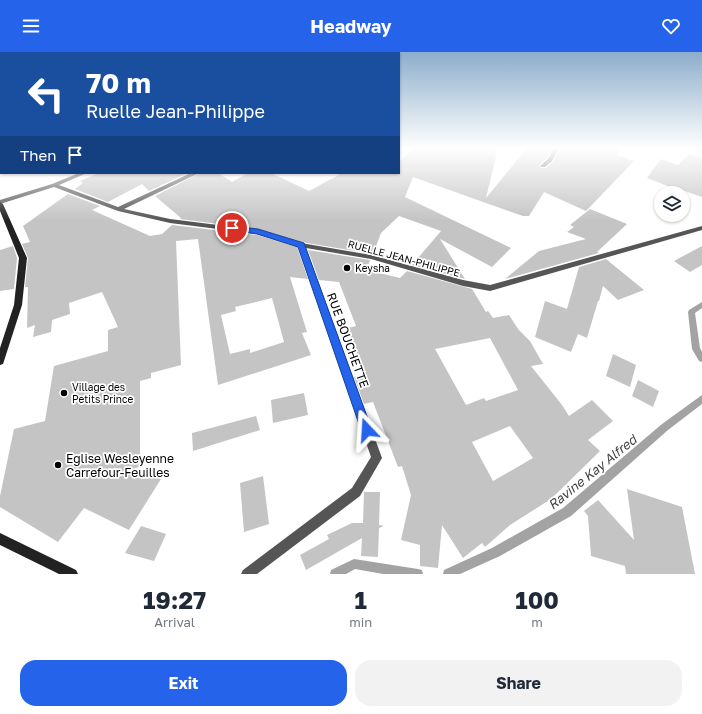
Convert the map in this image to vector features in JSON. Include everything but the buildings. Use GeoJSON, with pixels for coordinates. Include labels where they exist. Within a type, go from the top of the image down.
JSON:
{"type":"FeatureCollection","features":[{"type":"Feature","properties":{"kind":"street"},"geometry":{"type":"LineString","coordinates":[[0,361],[18,306],[23,258],[0,203],[82,174]]}},
{"type":"Feature","properties":{"kind":"street"},"geometry":{"type":"LineString","coordinates":[[118,209],[194,174]]}},
{"type":"Feature","properties":{"kind":"street","name":"RUELLE JEAN-PHILIPPE"},"geometry":{"type":"LineString","coordinates":[[54,185],[118,209],[170,222],[258,232],[301,245],[371,257],[463,283],[490,288],[702,228]]}},
{"type":"Feature","properties":{"kind":"street","name":"RUE BOUCHETTE"},"geometry":{"type":"LineString","coordinates":[[247,574],[356,492],[377,458],[301,245]]}},
{"type":"Feature","properties":{"kind":"street"},"geometry":{"type":"LineString","coordinates":[[0,539],[72,574]]}},
{"type":"Feature","properties":{"kind":"waterway","name":"Ravine Kay Alfred"},"geometry":{"type":"LineString","coordinates":[[702,305],[691,312],[696,349],[702,359]]}},
{"type":"Feature","properties":{"kind":"waterway","name":"Ravine Kay Alfred"},"geometry":{"type":"LineString","coordinates":[[448,574],[496,552],[567,512],[665,427],[702,399]]}},
{"type":"Feature","properties":{"kind":"waterway","name":"Ravine Kay Alfred"},"geometry":{"type":"LineString","coordinates":[[335,574],[354,564],[418,574]]}},
{"type":"Feature","properties":{"kind":"place","name":"Keysha"},"geometry":{"type":"Point","coordinates":[347,268]}},
{"type":"Feature","properties":{"kind":"place","name":"Village des Petits Prince"},"geometry":{"type":"Point","coordinates":[64,393]}},
{"type":"Feature","properties":{"kind":"place","name":"Eglise Wesleyenne Carrefour-Feuilles"},"geometry":{"type":"Point","coordinates":[58,465]}},
{"type":"Feature","properties":{"kind":"route"},"geometry":{"type":"LineString","coordinates":[[232,228],[258,232],[301,245],[367,430]]}}]}
